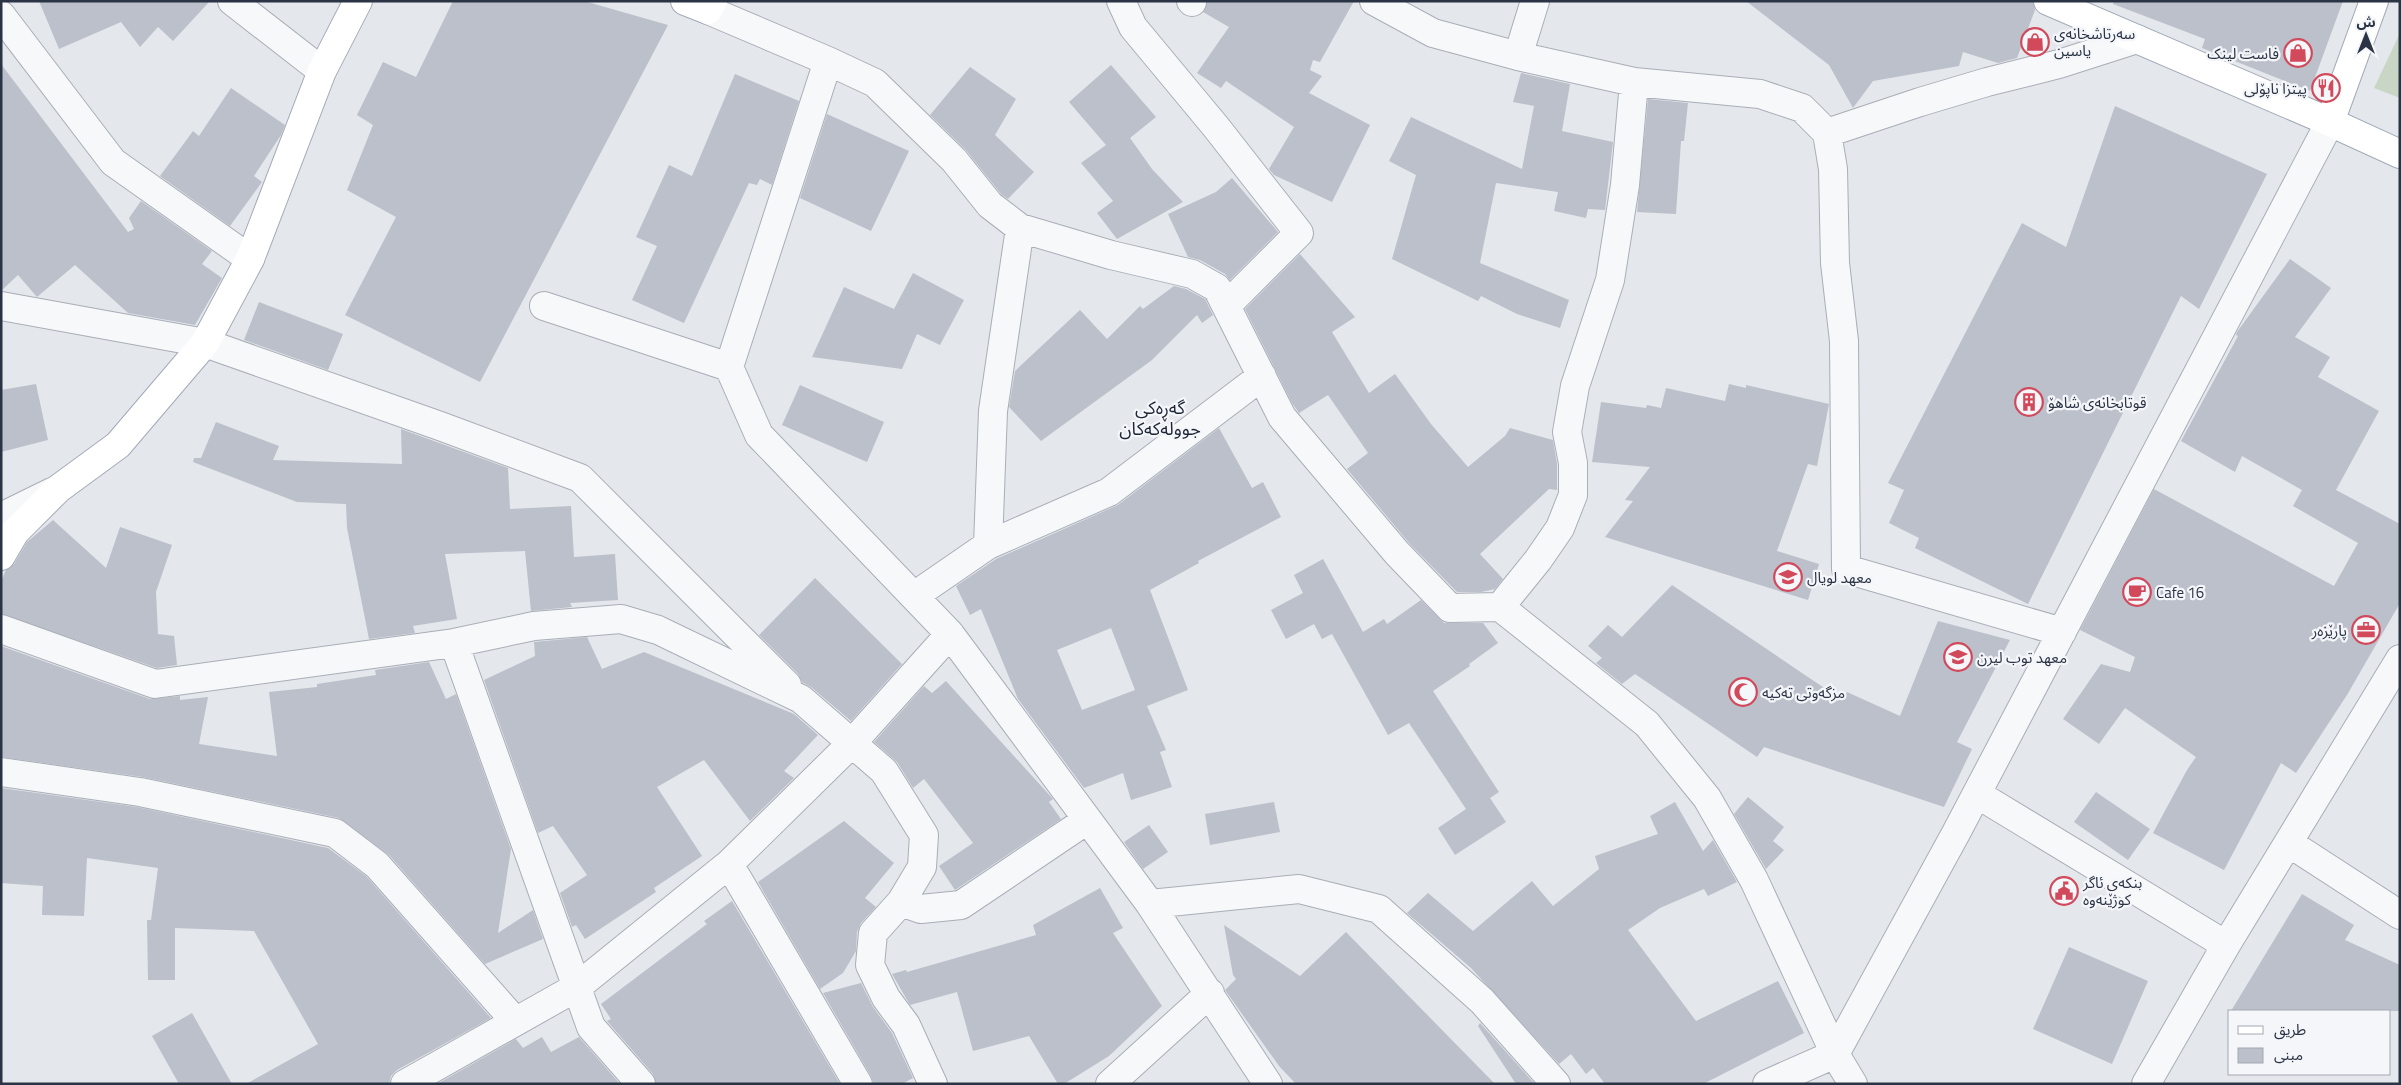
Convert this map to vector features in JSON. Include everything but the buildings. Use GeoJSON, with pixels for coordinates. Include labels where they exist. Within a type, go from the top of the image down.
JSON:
{"type":"FeatureCollection","features":[{"type":"Feature","properties":{"kind":"main road"},"geometry":{"type":"LineString","coordinates":[[1,556],[15,532],[58,489],[118,445],[205,343],[250,259],[322,71],[358,1]]}},
{"type":"Feature","properties":{"kind":"main road"},"geometry":{"type":"LineString","coordinates":[[2048,1],[2400,154]]}},
{"type":"Feature","properties":{"kind":"main road"},"geometry":{"type":"LineString","coordinates":[[2330,122],[2374,1]]}},
{"type":"Feature","properties":{"kind":"street"},"geometry":{"type":"LineString","coordinates":[[232,1],[322,71]]}},
{"type":"Feature","properties":{"kind":"street"},"geometry":{"type":"LineString","coordinates":[[1121,1],[1133,27],[1216,126],[1299,232],[1227,305]]}},
{"type":"Feature","properties":{"kind":"street"},"geometry":{"type":"LineString","coordinates":[[1374,1],[1433,33],[1518,56],[1634,82],[1760,94],[1802,108],[1827,133],[1833,169],[1835,263],[1844,341],[1846,569],[2062,632]]}},
{"type":"Feature","properties":{"kind":"street"},"geometry":{"type":"LineString","coordinates":[[1518,56],[1535,1]]}},
{"type":"Feature","properties":{"kind":"street"},"geometry":{"type":"LineString","coordinates":[[702,4],[875,83],[954,160],[990,205],[1020,228],[1111,255],[1192,274],[1217,288],[1282,417],[1397,553],[1450,608],[1500,608],[1647,724],[1707,798],[1754,880],[1835,1054],[1853,1084]]}},
{"type":"Feature","properties":{"kind":"street"},"geometry":{"type":"LineString","coordinates":[[1,14],[113,162],[250,259]]}},
{"type":"Feature","properties":{"kind":"street"},"geometry":{"type":"LineString","coordinates":[[1827,133],[1968,87],[2059,64],[2137,39]]}},
{"type":"Feature","properties":{"kind":"street"},"geometry":{"type":"LineString","coordinates":[[828,60],[729,367],[759,435],[950,634],[1150,904],[1268,1084]]}},
{"type":"Feature","properties":{"kind":"street"},"geometry":{"type":"LineString","coordinates":[[1500,608],[1538,560],[1560,528],[1573,495],[1573,463],[1567,432],[1575,386],[1610,280],[1625,185],[1634,82]]}},
{"type":"Feature","properties":{"kind":"street"},"geometry":{"type":"LineString","coordinates":[[1768,1084],[1835,1054],[1977,794],[2330,122]]}},
{"type":"Feature","properties":{"kind":"street"},"geometry":{"type":"LineString","coordinates":[[988,545],[993,411],[1020,228]]}},
{"type":"Feature","properties":{"kind":"street"},"geometry":{"type":"LineString","coordinates":[[1,306],[205,343],[440,426],[580,478],[801,699],[884,771],[924,835],[922,867],[901,902],[873,933],[870,965],[886,998],[906,1025],[933,1084]]}},
{"type":"Feature","properties":{"kind":"street"},"geometry":{"type":"LineString","coordinates":[[544,306],[729,367]]}},
{"type":"Feature","properties":{"kind":"street"},"geometry":{"type":"LineString","coordinates":[[914,596],[988,545],[1109,492],[1262,376]]}},
{"type":"Feature","properties":{"kind":"street"},"geometry":{"type":"LineString","coordinates":[[1,517],[58,489]]}},
{"type":"Feature","properties":{"kind":"street"},"geometry":{"type":"LineString","coordinates":[[1,629],[155,684],[454,643],[534,626],[621,619],[658,630],[801,699]]}},
{"type":"Feature","properties":{"kind":"street"},"geometry":{"type":"LineString","coordinates":[[413,1081],[577,987],[729,864],[852,742],[950,634]]}},
{"type":"Feature","properties":{"kind":"street"},"geometry":{"type":"LineString","coordinates":[[454,643],[591,1027],[641,1084]]}},
{"type":"Feature","properties":{"kind":"street"},"geometry":{"type":"LineString","coordinates":[[2146,1084],[2226,945],[2400,658]]}},
{"type":"Feature","properties":{"kind":"street"},"geometry":{"type":"LineString","coordinates":[[1,772],[140,792],[335,833],[377,866],[516,1021]]}},
{"type":"Feature","properties":{"kind":"street"},"geometry":{"type":"LineString","coordinates":[[1977,794],[2226,945]]}},
{"type":"Feature","properties":{"kind":"street"},"geometry":{"type":"LineString","coordinates":[[901,902],[921,909],[961,905],[1087,820]]}},
{"type":"Feature","properties":{"kind":"street"},"geometry":{"type":"LineString","coordinates":[[2289,843],[2400,915]]}},
{"type":"Feature","properties":{"kind":"street"},"geometry":{"type":"LineString","coordinates":[[729,864],[858,1084]]}},
{"type":"Feature","properties":{"kind":"street"},"geometry":{"type":"LineString","coordinates":[[1150,904],[1299,889],[1379,909],[1482,1001],[1556,1084]]}},
{"type":"Feature","properties":{"kind":"street"},"geometry":{"type":"LineString","coordinates":[[1110,1084],[1210,993]]}},
{"type":"Feature","properties":{"kind":"green space"},"geometry":{"type":"Polygon","coordinates":[[[2400,33],[2400,98],[2374,88],[2400,33]]]}},
{"type":"Feature","properties":{"kind":"place","name":"سە‌رتاشخانە‌ی یاسین"},"geometry":{"type":"Point","coordinates":[2035,42]}},
{"type":"Feature","properties":{"kind":"place","name":"فاست لینک"},"geometry":{"type":"Point","coordinates":[2298,53]}},
{"type":"Feature","properties":{"kind":"place","name":"پیتزا ناپۆلی"},"geometry":{"type":"Point","coordinates":[2326,88]}},
{"type":"Feature","properties":{"kind":"place","name":"قوتابخانەی شاهۆ"},"geometry":{"type":"Point","coordinates":[2029,402]}},
{"type":"Feature","properties":{"kind":"place","name":"معهد لويال"},"geometry":{"type":"Point","coordinates":[1788,577]}},
{"type":"Feature","properties":{"kind":"place","name":"Cafe 16"},"geometry":{"type":"Point","coordinates":[2137,592]}},
{"type":"Feature","properties":{"kind":"place","name":"پارێزەر"},"geometry":{"type":"Point","coordinates":[2366,630]}},
{"type":"Feature","properties":{"kind":"place","name":"معهد توب ليرن"},"geometry":{"type":"Point","coordinates":[1958,657]}},
{"type":"Feature","properties":{"kind":"place","name":"مزگەوتی تەکیە"},"geometry":{"type":"Point","coordinates":[1743,692]}},
{"type":"Feature","properties":{"kind":"place","name":"بنکەی ئاگر کوژێنەوە"},"geometry":{"type":"Point","coordinates":[2064,891]}},
{"type":"Feature","properties":{"kind":"district","name":"گەڕەکی جوولەکەکان"},"geometry":{"type":"Point","coordinates":[1160,417]}}]}
